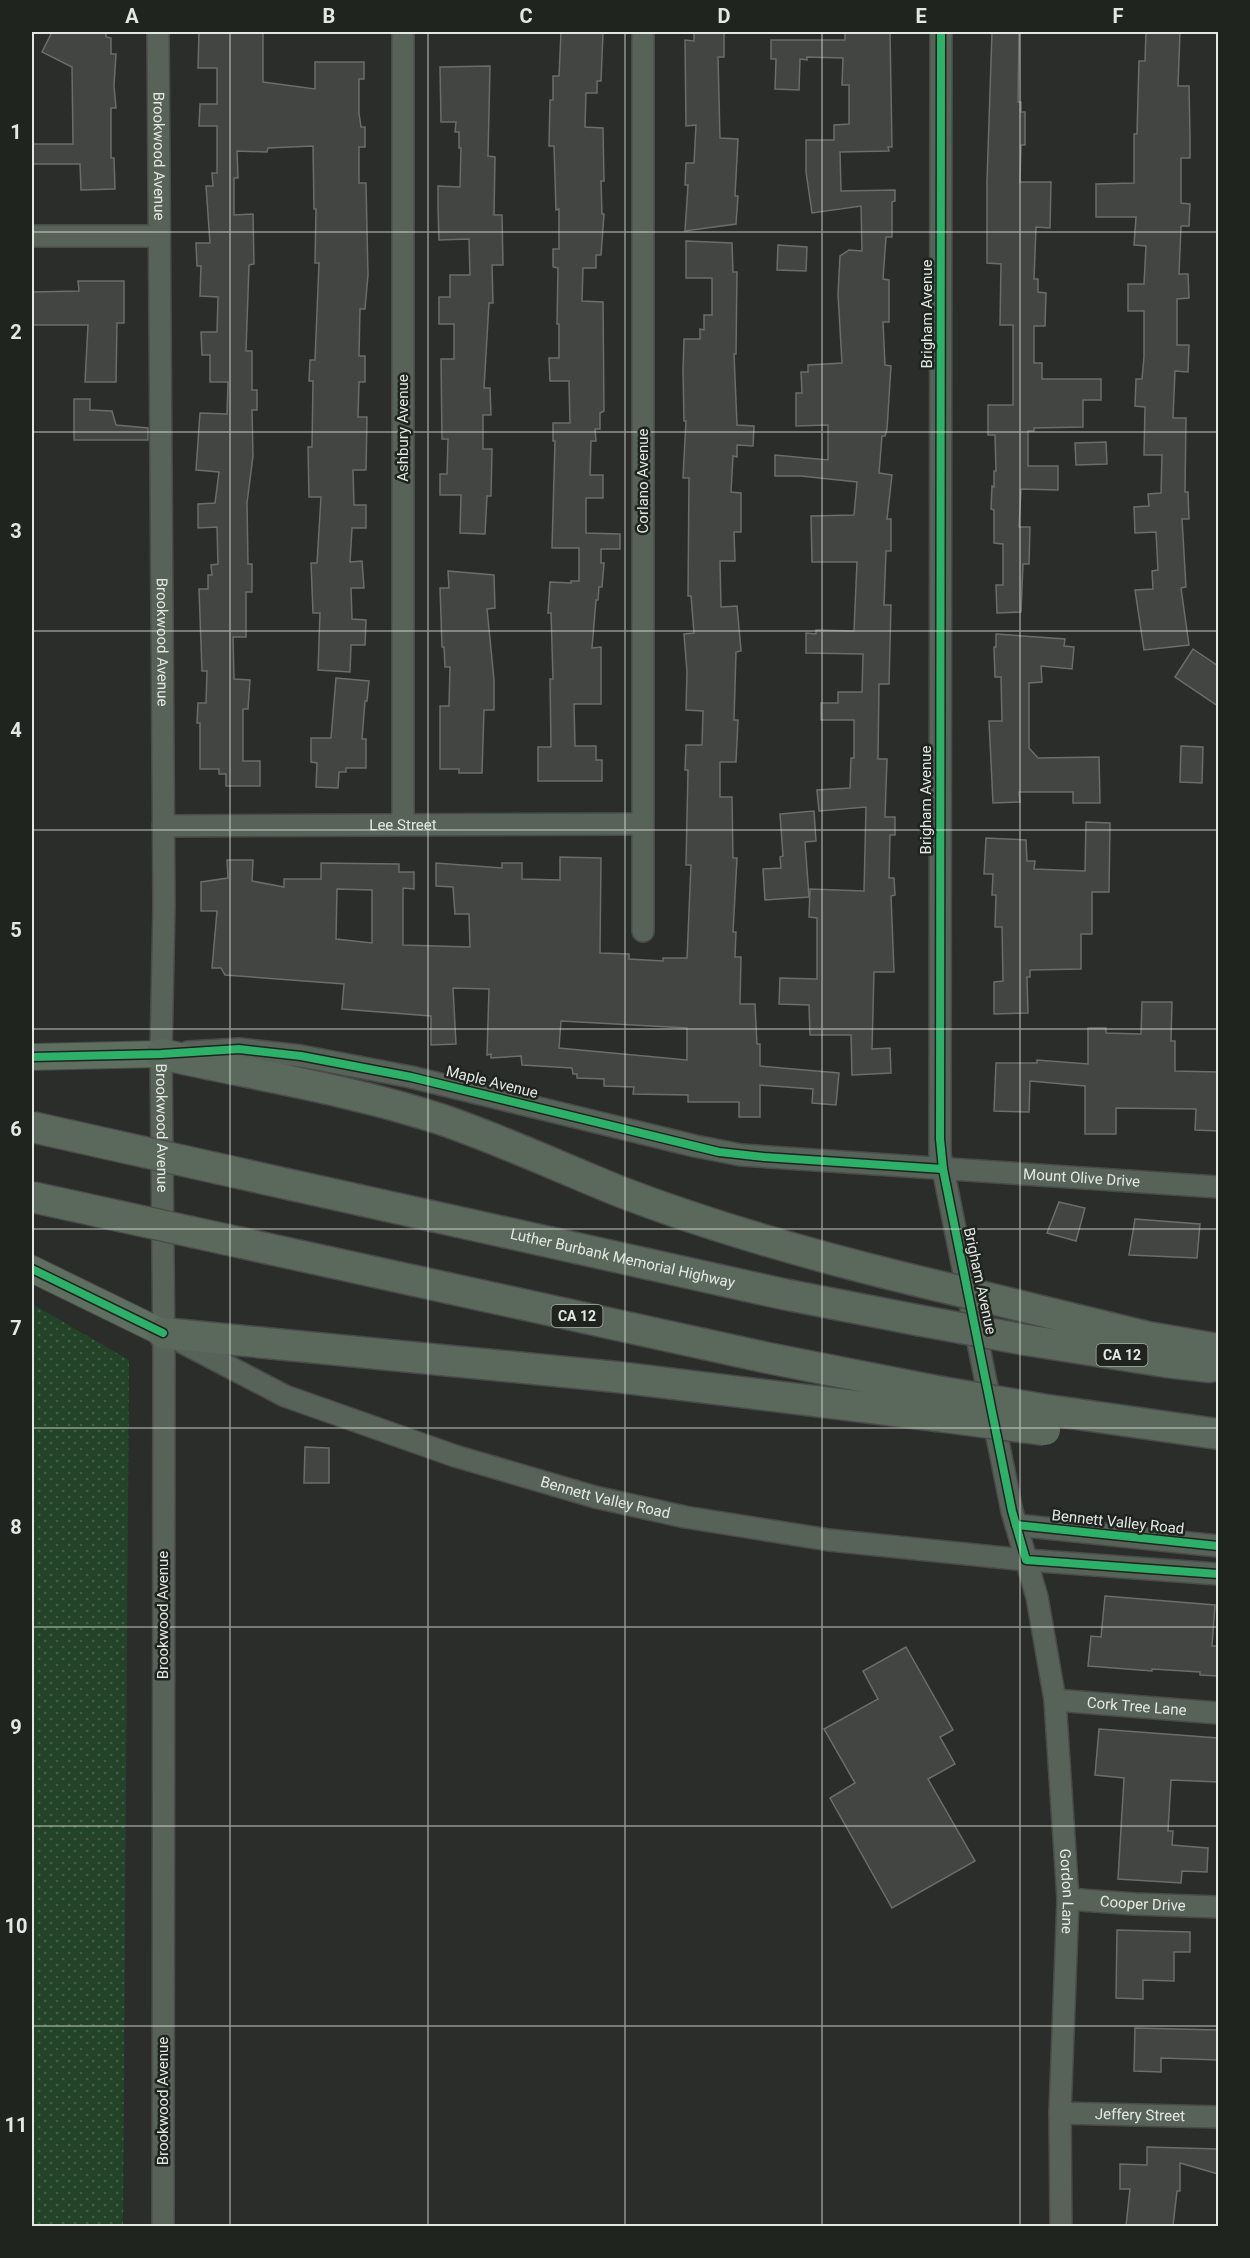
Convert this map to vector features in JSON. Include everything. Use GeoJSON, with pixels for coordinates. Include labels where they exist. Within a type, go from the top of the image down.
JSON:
{"type":"FeatureCollection","features":[{"type":"Feature","properties":{"kind":"highway"},"geometry":{"type":"LineString","coordinates":[[161,1054],[230,1070],[330,1088],[416,1112],[468,1129],[621,1191],[696,1218],[816,1255],[1148,1337],[1218,1348]]}},
{"type":"Feature","properties":{"kind":"highway","name":"Luther Burbank Memorial Highway"},"geometry":{"type":"LineString","coordinates":[[32,1127],[772,1291],[1026,1340],[1218,1368]]}},
{"type":"Feature","properties":{"kind":"highway","name":"CA 12"},"geometry":{"type":"LineString","coordinates":[[32,1197],[768,1358],[934,1403],[1043,1419],[1218,1436]]}},
{"type":"Feature","properties":{"kind":"highway"},"geometry":{"type":"LineString","coordinates":[[164,1333],[568,1372],[766,1394],[934,1403]]}},
{"type":"Feature","properties":{"kind":"main road","name":"Maple Avenue"},"geometry":{"type":"LineString","coordinates":[[32,1057],[161,1054]]}},
{"type":"Feature","properties":{"kind":"main road","name":"Bennett Valley Road"},"geometry":{"type":"LineString","coordinates":[[32,1269],[164,1333]]}},
{"type":"Feature","properties":{"kind":"street","name":"Brookwood Avenue"},"geometry":{"type":"LineString","coordinates":[[158,32],[163,826],[161,1054],[164,1333],[163,2226]]}},
{"type":"Feature","properties":{"kind":"street","name":"Ashbury Avenue"},"geometry":{"type":"LineString","coordinates":[[403,32],[403,824]]}},
{"type":"Feature","properties":{"kind":"street","name":"Corlano Avenue"},"geometry":{"type":"LineString","coordinates":[[643,32],[643,931]]}},
{"type":"Feature","properties":{"kind":"street","name":"Brigham Avenue"},"geometry":{"type":"LineString","coordinates":[[941,32],[940,1139],[943,1169],[1016,1525],[1026,1560]]}},
{"type":"Feature","properties":{"kind":"street"},"geometry":{"type":"LineString","coordinates":[[32,236],[159,236]]}},
{"type":"Feature","properties":{"kind":"street","name":"Lee Street"},"geometry":{"type":"LineString","coordinates":[[163,826],[643,824]]}},
{"type":"Feature","properties":{"kind":"street","name":"Maple Avenue"},"geometry":{"type":"LineString","coordinates":[[161,1054],[238,1049],[301,1056],[411,1077],[719,1152],[943,1169]]}},
{"type":"Feature","properties":{"kind":"street","name":"Mount Olive Drive"},"geometry":{"type":"LineString","coordinates":[[943,1169],[1218,1187]]}},
{"type":"Feature","properties":{"kind":"street","name":"Bennett Valley Road"},"geometry":{"type":"LineString","coordinates":[[164,1333],[285,1396],[455,1456],[576,1492],[685,1517],[758,1530],[867,1544],[1026,1560],[1218,1574]]}},
{"type":"Feature","properties":{"kind":"street","name":"Bennett Valley Road"},"geometry":{"type":"LineString","coordinates":[[1016,1525],[1218,1546]]}},
{"type":"Feature","properties":{"kind":"street","name":"Gordon Lane"},"geometry":{"type":"LineString","coordinates":[[1026,1560],[1037,1597],[1055,1700],[1068,1899],[1060,2113],[1061,2226]]}},
{"type":"Feature","properties":{"kind":"street","name":"Cork Tree Lane"},"geometry":{"type":"LineString","coordinates":[[1055,1700],[1218,1713]]}},
{"type":"Feature","properties":{"kind":"street","name":"Cooper Drive"},"geometry":{"type":"LineString","coordinates":[[1068,1899],[1218,1907]]}},
{"type":"Feature","properties":{"kind":"street","name":"Jeffery Street"},"geometry":{"type":"LineString","coordinates":[[1060,2113],[1218,2117]]}},
{"type":"Feature","properties":{"kind":"green space"},"geometry":{"type":"Polygon","coordinates":[[[32,1304],[129,1360],[123,2226],[32,2226],[32,1304]]]}},
{"type":"Feature","properties":{"kind":"building"},"geometry":{"type":"Polygon","coordinates":[[[52,32],[106,32],[106,37],[111,38],[111,54],[116,54],[114,86],[116,108],[111,108],[111,158],[114,158],[115,189],[81,190],[80,164],[32,164],[32,144],[73,144],[72,67],[42,52],[52,32]]]}},
{"type":"Feature","properties":{"kind":"building"},"geometry":{"type":"Polygon","coordinates":[[[199,32],[263,32],[263,82],[315,89],[315,62],[364,62],[364,79],[359,79],[359,113],[361,127],[365,127],[365,147],[359,147],[359,183],[366,183],[368,275],[365,309],[360,309],[359,356],[365,356],[365,382],[359,382],[358,417],[367,417],[366,470],[353,470],[354,505],[366,505],[366,528],[352,528],[350,562],[362,561],[364,588],[351,588],[352,619],[366,620],[365,645],[351,645],[350,672],[318,670],[320,613],[313,613],[311,563],[317,563],[321,497],[309,497],[308,447],[312,447],[313,381],[309,381],[310,360],[315,360],[319,263],[315,263],[316,209],[314,209],[313,146],[268,148],[267,152],[237,151],[238,178],[234,178],[234,215],[253,214],[254,264],[249,265],[246,351],[252,351],[252,390],[257,390],[257,410],[252,410],[253,456],[247,503],[248,564],[252,564],[252,592],[246,592],[246,637],[233,637],[234,679],[250,680],[248,709],[243,709],[243,761],[260,761],[260,786],[226,786],[226,774],[219,774],[219,769],[200,769],[198,703],[206,703],[207,671],[202,671],[199,589],[208,589],[208,575],[212,575],[211,565],[218,564],[217,527],[198,528],[198,504],[215,503],[219,472],[196,470],[200,413],[227,414],[228,382],[210,382],[210,355],[202,355],[201,332],[217,332],[218,297],[200,296],[201,266],[197,266],[196,243],[210,243],[206,186],[213,186],[212,173],[217,173],[217,126],[199,126],[200,104],[217,104],[217,68],[198,68],[199,32]]]}},
{"type":"Feature","properties":{"kind":"building"},"geometry":{"type":"Polygon","coordinates":[[[561,32],[603,32],[601,81],[597,81],[597,93],[586,93],[585,127],[603,128],[604,181],[601,181],[602,214],[604,214],[601,255],[596,255],[596,268],[583,268],[582,301],[603,302],[604,411],[600,413],[600,429],[595,429],[596,441],[591,441],[590,475],[603,475],[603,498],[586,498],[586,533],[620,534],[620,549],[601,549],[601,563],[604,563],[602,587],[599,587],[598,600],[596,600],[592,648],[601,647],[601,704],[574,704],[575,746],[596,746],[596,760],[602,760],[602,781],[538,781],[538,747],[551,747],[550,679],[553,679],[551,613],[548,613],[550,582],[579,581],[579,548],[552,548],[555,441],[553,441],[553,423],[570,423],[569,381],[550,381],[549,358],[559,358],[558,268],[553,267],[553,249],[559,249],[559,209],[556,210],[554,146],[549,146],[550,100],[553,100],[553,76],[559,76],[561,32]]]}},
{"type":"Feature","properties":{"kind":"building"},"geometry":{"type":"Polygon","coordinates":[[[694,32],[724,32],[724,57],[718,57],[720,138],[738,139],[735,196],[738,196],[736,224],[685,231],[688,185],[685,185],[686,163],[694,163],[696,125],[686,126],[685,40],[694,41],[694,32]]]}},
{"type":"Feature","properties":{"kind":"building"},"geometry":{"type":"Polygon","coordinates":[[[845,32],[890,32],[892,147],[888,147],[889,151],[840,152],[841,191],[895,190],[895,201],[892,202],[892,237],[886,237],[883,279],[889,280],[889,322],[883,322],[885,365],[891,366],[887,429],[885,436],[882,436],[879,473],[892,475],[887,519],[891,519],[891,551],[886,551],[884,605],[891,605],[889,684],[879,684],[878,759],[887,759],[885,817],[895,817],[895,835],[890,835],[889,878],[894,878],[895,895],[891,896],[894,972],[874,972],[872,1049],[890,1048],[891,1073],[852,1075],[851,1035],[810,1035],[809,1005],[779,1004],[780,978],[817,979],[817,918],[809,917],[810,889],[864,891],[866,807],[819,811],[817,790],[850,788],[851,758],[854,758],[854,720],[821,720],[821,703],[838,703],[838,692],[862,692],[863,654],[806,653],[806,633],[816,634],[816,630],[854,631],[857,562],[812,562],[811,516],[854,515],[857,482],[801,476],[775,476],[775,455],[828,460],[828,425],[796,426],[796,393],[802,393],[801,372],[808,372],[808,365],[842,363],[838,294],[840,256],[849,250],[862,251],[861,206],[812,213],[806,172],[806,140],[834,140],[834,125],[849,124],[849,85],[842,85],[843,58],[807,57],[807,60],[800,59],[799,90],[775,89],[776,59],[771,59],[771,40],[845,40],[845,32]]]}},
{"type":"Feature","properties":{"kind":"building"},"geometry":{"type":"Polygon","coordinates":[[[992,32],[1019,32],[1018,102],[1021,102],[1021,112],[1025,112],[1025,145],[1021,145],[1020,182],[1051,182],[1050,228],[1036,227],[1034,279],[1038,279],[1038,292],[1046,293],[1045,326],[1034,326],[1034,363],[1042,363],[1042,379],[1101,379],[1101,400],[1083,400],[1083,427],[1034,428],[1034,431],[1028,431],[1028,466],[1058,466],[1058,490],[1021,489],[1019,527],[1030,527],[1029,564],[1023,564],[1021,612],[997,613],[996,585],[1003,585],[1003,544],[994,543],[994,510],[991,509],[992,486],[994,487],[994,471],[996,471],[995,435],[988,435],[988,405],[1013,405],[1013,325],[1000,325],[1001,264],[987,263],[992,32]]]}},
{"type":"Feature","properties":{"kind":"building"},"geometry":{"type":"Polygon","coordinates":[[[1146,32],[1180,32],[1178,86],[1189,86],[1190,158],[1181,158],[1181,203],[1190,204],[1189,226],[1181,226],[1179,274],[1188,274],[1189,298],[1177,299],[1177,345],[1189,345],[1188,372],[1175,371],[1173,418],[1186,418],[1185,492],[1188,492],[1189,519],[1182,519],[1186,587],[1181,588],[1189,645],[1144,650],[1135,590],[1153,589],[1152,571],[1158,570],[1156,532],[1135,533],[1134,507],[1149,506],[1148,494],[1161,493],[1162,455],[1144,455],[1145,407],[1135,406],[1136,379],[1142,379],[1144,311],[1128,311],[1128,284],[1144,284],[1146,246],[1134,245],[1136,217],[1096,217],[1096,184],[1134,183],[1134,134],[1137,134],[1139,61],[1145,61],[1146,32]]]}},
{"type":"Feature","properties":{"kind":"building"},"geometry":{"type":"Polygon","coordinates":[[[490,66],[488,156],[495,157],[494,215],[502,215],[503,265],[492,265],[493,303],[489,303],[484,388],[490,388],[491,415],[483,415],[483,449],[492,449],[491,496],[487,496],[485,534],[460,533],[461,495],[440,495],[440,474],[447,474],[448,439],[442,439],[441,359],[454,359],[454,324],[439,324],[439,297],[450,297],[450,275],[470,275],[469,239],[439,240],[438,186],[460,187],[461,148],[459,148],[459,132],[455,132],[456,122],[441,122],[440,67],[490,66]]]}},
{"type":"Feature","properties":{"kind":"building"},"geometry":{"type":"Polygon","coordinates":[[[686,241],[732,243],[733,272],[737,272],[736,354],[734,354],[737,425],[754,426],[753,446],[737,445],[737,457],[733,456],[731,492],[741,493],[741,532],[734,532],[735,561],[720,561],[721,607],[737,606],[741,651],[736,652],[734,720],[738,720],[736,762],[720,762],[720,797],[732,797],[733,858],[737,858],[733,932],[736,932],[735,957],[741,957],[740,1004],[755,1004],[760,1066],[839,1073],[836,1105],[812,1103],[813,1089],[760,1085],[760,1117],[739,1117],[739,1102],[688,1102],[688,1095],[633,1094],[634,1087],[604,1086],[604,1079],[577,1078],[572,1068],[522,1065],[521,1056],[491,1058],[491,1054],[487,1055],[489,989],[453,988],[456,1044],[431,1045],[431,1016],[342,1009],[344,984],[225,975],[221,968],[212,968],[217,911],[201,911],[201,882],[228,878],[227,860],[253,860],[252,881],[284,887],[284,879],[321,879],[321,863],[399,864],[399,872],[414,872],[414,889],[403,888],[403,945],[470,947],[469,914],[455,914],[453,887],[436,886],[436,863],[502,868],[502,863],[522,863],[522,879],[560,880],[560,857],[601,858],[600,953],[629,954],[629,959],[663,961],[663,958],[687,958],[691,865],[686,865],[688,770],[685,770],[686,745],[702,745],[703,711],[686,710],[687,672],[684,634],[694,633],[691,596],[688,596],[689,478],[683,478],[686,421],[684,421],[684,339],[700,339],[700,329],[704,330],[704,315],[712,315],[712,278],[686,278],[686,241]],[[337,889],[336,939],[372,943],[372,890],[337,889]],[[561,1021],[559,1048],[687,1060],[687,1028],[561,1021]]]}},
{"type":"Feature","properties":{"kind":"building"},"geometry":{"type":"Polygon","coordinates":[[[778,245],[807,247],[806,271],[777,270],[778,245]]]}},
{"type":"Feature","properties":{"kind":"building"},"geometry":{"type":"Polygon","coordinates":[[[78,281],[124,281],[124,323],[117,323],[116,382],[85,382],[88,325],[32,325],[32,292],[79,291],[78,281]]]}},
{"type":"Feature","properties":{"kind":"building"},"geometry":{"type":"Polygon","coordinates":[[[74,399],[90,399],[90,410],[112,411],[116,425],[148,428],[148,440],[74,440],[74,399]]]}},
{"type":"Feature","properties":{"kind":"building"},"geometry":{"type":"Polygon","coordinates":[[[1106,442],[1107,464],[1076,465],[1075,443],[1106,442]]]}},
{"type":"Feature","properties":{"kind":"building"},"geometry":{"type":"Polygon","coordinates":[[[448,571],[494,575],[495,608],[487,609],[494,680],[494,710],[484,710],[482,773],[459,773],[459,769],[440,769],[440,706],[449,706],[450,667],[445,667],[444,647],[442,647],[440,588],[449,588],[448,571]]]}},
{"type":"Feature","properties":{"kind":"building"},"geometry":{"type":"Polygon","coordinates":[[[996,634],[1065,639],[1064,646],[1074,647],[1072,669],[1041,666],[1042,682],[1029,683],[1029,748],[1038,758],[1099,757],[1100,803],[1073,803],[1073,792],[1019,792],[1020,802],[993,803],[989,721],[1002,721],[1001,677],[995,677],[996,634]]]}},
{"type":"Feature","properties":{"kind":"building"},"geometry":{"type":"Polygon","coordinates":[[[1193,649],[1218,666],[1218,706],[1175,677],[1193,649]]]}},
{"type":"Feature","properties":{"kind":"building"},"geometry":{"type":"Polygon","coordinates":[[[336,678],[369,681],[362,739],[366,739],[366,768],[346,768],[346,772],[339,772],[338,788],[316,787],[317,763],[311,762],[311,738],[331,738],[336,678]]]}},
{"type":"Feature","properties":{"kind":"building"},"geometry":{"type":"Polygon","coordinates":[[[1181,746],[1203,747],[1202,783],[1180,782],[1181,746]]]}},
{"type":"Feature","properties":{"kind":"building"},"geometry":{"type":"Polygon","coordinates":[[[814,811],[816,841],[805,842],[809,897],[765,900],[763,869],[781,868],[780,857],[783,856],[780,814],[814,811]]]}},
{"type":"Feature","properties":{"kind":"building"},"geometry":{"type":"Polygon","coordinates":[[[1086,822],[1110,823],[1109,892],[1092,892],[1092,934],[1081,934],[1081,969],[1030,970],[1030,977],[1027,977],[1028,1013],[994,1014],[994,982],[1003,981],[1002,927],[995,927],[996,895],[992,895],[993,874],[984,874],[986,838],[1026,840],[1027,861],[1035,861],[1034,869],[1085,871],[1086,822]]]}},
{"type":"Feature","properties":{"kind":"building"},"geometry":{"type":"Polygon","coordinates":[[[1142,1002],[1172,1002],[1171,1041],[1175,1041],[1175,1071],[1218,1072],[1218,1131],[1195,1130],[1196,1109],[1116,1108],[1116,1134],[1085,1134],[1085,1086],[1030,1081],[1029,1112],[994,1111],[996,1063],[1037,1063],[1037,1060],[1088,1064],[1088,1028],[1106,1028],[1106,1033],[1141,1034],[1142,1002]]]}},
{"type":"Feature","properties":{"kind":"building"},"geometry":{"type":"Polygon","coordinates":[[[1059,1202],[1085,1208],[1076,1241],[1047,1233],[1059,1202]]]}},
{"type":"Feature","properties":{"kind":"building"},"geometry":{"type":"Polygon","coordinates":[[[1135,1219],[1200,1224],[1197,1258],[1129,1255],[1135,1219]]]}},
{"type":"Feature","properties":{"kind":"building"},"geometry":{"type":"Polygon","coordinates":[[[305,1447],[329,1448],[329,1483],[304,1483],[305,1447]]]}},
{"type":"Feature","properties":{"kind":"building"},"geometry":{"type":"Polygon","coordinates":[[[1105,1596],[1215,1605],[1212,1646],[1218,1646],[1218,1676],[1200,1675],[1200,1672],[1088,1666],[1091,1636],[1101,1637],[1105,1596]]]}},
{"type":"Feature","properties":{"kind":"building"},"geometry":{"type":"Polygon","coordinates":[[[906,1647],[953,1730],[940,1737],[955,1764],[928,1779],[975,1861],[892,1908],[830,1798],[855,1783],[824,1729],[878,1699],[863,1671],[906,1647]]]}},
{"type":"Feature","properties":{"kind":"building"},"geometry":{"type":"Polygon","coordinates":[[[1099,1729],[1218,1738],[1218,1782],[1171,1780],[1168,1831],[1173,1831],[1172,1845],[1208,1848],[1207,1872],[1182,1871],[1181,1883],[1118,1879],[1124,1778],[1095,1775],[1099,1729]]]}},
{"type":"Feature","properties":{"kind":"building"},"geometry":{"type":"Polygon","coordinates":[[[1117,1930],[1190,1932],[1190,1952],[1174,1952],[1174,1981],[1143,1980],[1143,1999],[1116,1998],[1117,1930]]]}},
{"type":"Feature","properties":{"kind":"building"},"geometry":{"type":"Polygon","coordinates":[[[1135,2028],[1218,2030],[1218,2060],[1161,2058],[1161,2072],[1134,2071],[1135,2028]]]}},
{"type":"Feature","properties":{"kind":"building"},"geometry":{"type":"Polygon","coordinates":[[[1147,2147],[1218,2149],[1218,2174],[1180,2163],[1180,2191],[1177,2191],[1173,2226],[1126,2226],[1130,2189],[1120,2189],[1120,2164],[1147,2165],[1147,2147]]]}},
{"type":"Feature","properties":{"kind":"cycle path"},"geometry":{"type":"LineString","coordinates":[[941,32],[940,1139],[943,1169],[1012,1511],[1026,1560],[1218,1574]]}},
{"type":"Feature","properties":{"kind":"cycle path"},"geometry":{"type":"LineString","coordinates":[[32,1057],[161,1054],[239,1049],[301,1056],[411,1077],[719,1152],[943,1169]]}},
{"type":"Feature","properties":{"kind":"cycle path"},"geometry":{"type":"LineString","coordinates":[[32,1269],[163,1333]]}},
{"type":"Feature","properties":{"kind":"cycle path"},"geometry":{"type":"LineString","coordinates":[[1016,1525],[1218,1546]]}}]}
